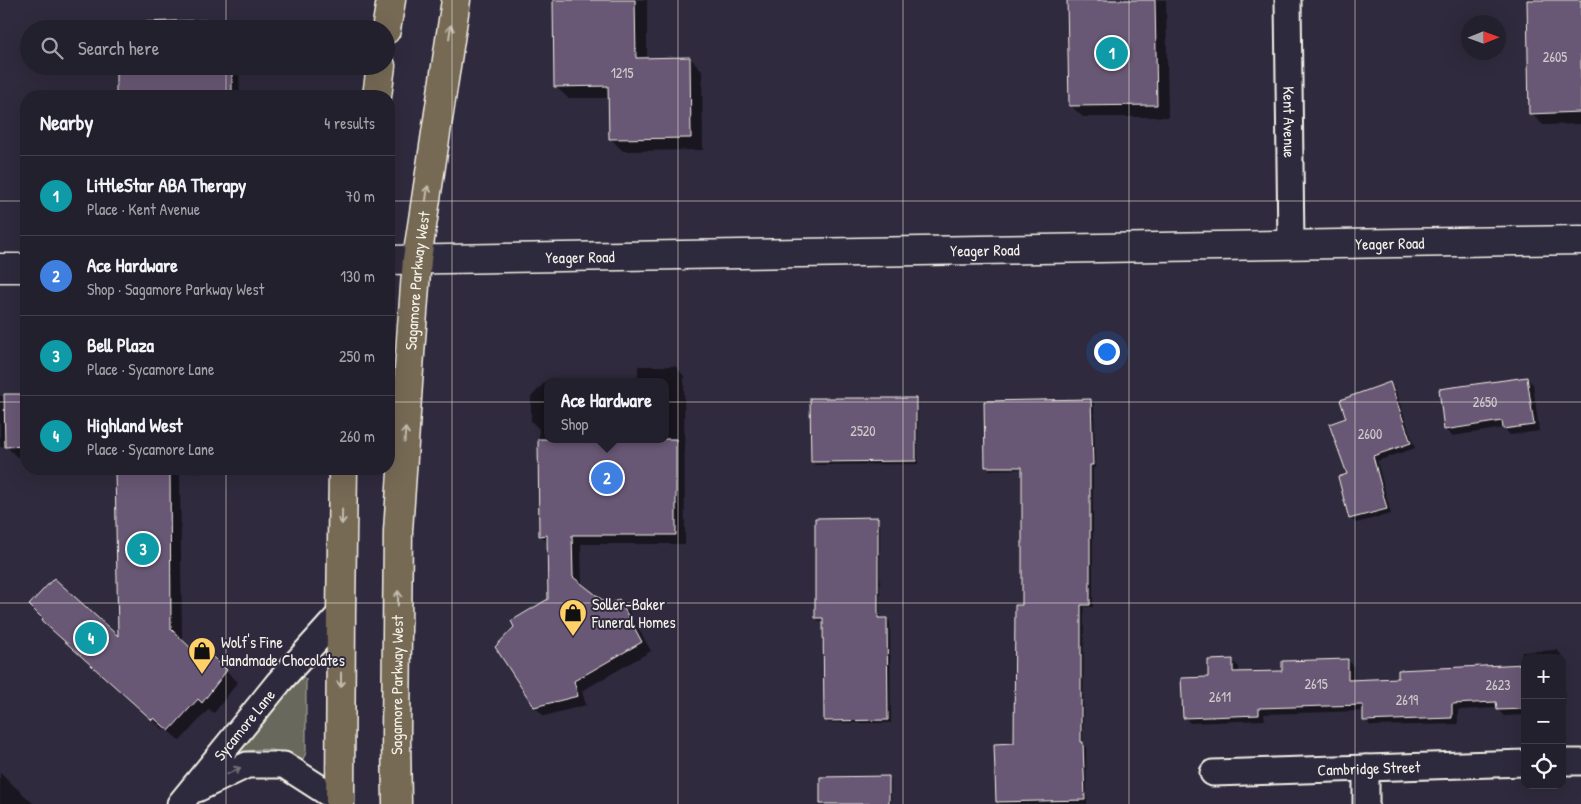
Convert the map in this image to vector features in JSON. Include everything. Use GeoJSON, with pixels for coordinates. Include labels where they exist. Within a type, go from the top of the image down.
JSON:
{"type":"FeatureCollection","features":[{"type":"Feature","properties":{"kind":"highway"},"geometry":{"type":"LineString","coordinates":[[388,20],[391,0]]}},
{"type":"Feature","properties":{"kind":"highway","name":"Sagamore Parkway West"},"geometry":{"type":"LineString","coordinates":[[397,804],[398,530],[417,259],[456,0]]}},
{"type":"Feature","properties":{"kind":"highway"},"geometry":{"type":"LineString","coordinates":[[378,90],[380,75]]}},
{"type":"Feature","properties":{"kind":"highway"},"geometry":{"type":"LineString","coordinates":[[340,802],[343,475]]}},
{"type":"Feature","properties":{"kind":"street","name":"Kent Avenue"},"geometry":{"type":"LineString","coordinates":[[1288,0],[1291,245]]}},
{"type":"Feature","properties":{"kind":"street","name":"Yeager Road"},"geometry":{"type":"LineString","coordinates":[[395,260],[1581,240]]}},
{"type":"Feature","properties":{"kind":"street"},"geometry":{"type":"LineString","coordinates":[[0,268],[20,268]]}},
{"type":"Feature","properties":{"kind":"street","name":"Sycamore Lane"},"geometry":{"type":"LineString","coordinates":[[185,798],[279,682],[341,613]]}},
{"type":"Feature","properties":{"kind":"street"},"geometry":{"type":"LineString","coordinates":[[1566,762],[1581,762]]}},
{"type":"Feature","properties":{"kind":"street","name":"Cambridge Street"},"geometry":{"type":"LineString","coordinates":[[1212,773],[1521,763]]}},
{"type":"Feature","properties":{"kind":"street","name":"Sycamore Lane"},"geometry":{"type":"LineString","coordinates":[[185,798],[247,765],[284,766],[340,802]]}},
{"type":"Feature","properties":{"kind":"street"},"geometry":{"type":"LineString","coordinates":[[1366,768],[1366,804]]}},
{"type":"Feature","properties":{"kind":"green space"},"geometry":{"type":"Polygon","coordinates":[[[302,677],[306,679],[306,753],[302,761],[270,750],[252,750],[234,755],[233,748],[302,677]]]}},
{"type":"Feature","properties":{"kind":"building"},"geometry":{"type":"Polygon","coordinates":[[[553,0],[635,0],[636,58],[690,57],[691,138],[609,139],[608,86],[554,87],[553,0]]]}},
{"type":"Feature","properties":{"kind":"building"},"geometry":{"type":"Polygon","coordinates":[[[1067,0],[1155,0],[1157,105],[1069,106],[1067,0]]]}},
{"type":"Feature","properties":{"kind":"building"},"geometry":{"type":"Polygon","coordinates":[[[1527,0],[1581,0],[1581,112],[1529,114],[1527,0]]]}},
{"type":"Feature","properties":{"kind":"building"},"geometry":{"type":"Polygon","coordinates":[[[116,75],[232,75],[232,90],[116,90],[116,75]]]}},
{"type":"Feature","properties":{"kind":"building"},"geometry":{"type":"Polygon","coordinates":[[[1527,377],[1534,425],[1503,429],[1502,421],[1444,430],[1439,389],[1527,377]]]}},
{"type":"Feature","properties":{"kind":"building"},"geometry":{"type":"Polygon","coordinates":[[[1390,382],[1411,443],[1373,456],[1387,509],[1349,519],[1338,477],[1347,474],[1329,424],[1346,418],[1340,400],[1390,382]]]}},
{"type":"Feature","properties":{"kind":"building"},"geometry":{"type":"Polygon","coordinates":[[[4,394],[20,394],[20,446],[5,447],[4,394]]]}},
{"type":"Feature","properties":{"kind":"building"},"geometry":{"type":"Polygon","coordinates":[[[810,398],[916,398],[916,461],[811,462],[810,398]]]}},
{"type":"Feature","properties":{"kind":"building"},"geometry":{"type":"Polygon","coordinates":[[[1091,399],[1093,465],[1090,465],[1090,605],[1081,605],[1081,742],[1083,742],[1085,800],[996,802],[994,744],[1014,743],[1015,605],[1022,605],[1022,467],[985,467],[984,401],[1091,399]]]}},
{"type":"Feature","properties":{"kind":"building"},"geometry":{"type":"Polygon","coordinates":[[[538,439],[544,439],[544,443],[669,443],[669,439],[676,439],[676,535],[572,535],[573,577],[609,605],[619,599],[642,642],[574,681],[578,696],[534,707],[495,647],[514,627],[511,621],[548,599],[547,535],[539,536],[538,439]]]}},
{"type":"Feature","properties":{"kind":"building"},"geometry":{"type":"Polygon","coordinates":[[[115,475],[170,475],[171,629],[198,655],[204,649],[227,670],[202,703],[198,699],[169,731],[154,718],[152,720],[42,621],[43,619],[29,605],[54,578],[118,636],[115,475]]]}},
{"type":"Feature","properties":{"kind":"building"},"geometry":{"type":"Polygon","coordinates":[[[878,517],[878,618],[887,618],[888,720],[824,721],[823,618],[815,618],[815,518],[878,517]]]}},
{"type":"Feature","properties":{"kind":"building"},"geometry":{"type":"Polygon","coordinates":[[[1233,659],[1233,672],[1282,671],[1282,661],[1348,659],[1348,680],[1398,678],[1398,670],[1521,664],[1521,709],[1497,710],[1496,702],[1452,704],[1452,718],[1363,721],[1363,705],[1259,708],[1259,715],[1183,718],[1181,678],[1208,677],[1208,660],[1233,659]]]}},
{"type":"Feature","properties":{"kind":"building"},"geometry":{"type":"Polygon","coordinates":[[[889,776],[889,804],[820,804],[820,777],[889,776]]]}},
{"type":"Feature","properties":{"kind":"place","name":"LittleStar ABA Therapy"},"geometry":{"type":"Point","coordinates":[1112,53]}},
{"type":"Feature","properties":{"kind":"place","name":"Ace Hardware"},"geometry":{"type":"Point","coordinates":[607,478]}},
{"type":"Feature","properties":{"kind":"place","name":"Bell Plaza"},"geometry":{"type":"Point","coordinates":[143,549]}},
{"type":"Feature","properties":{"kind":"place","name":"Soller-Baker Funeral Homes"},"geometry":{"type":"Point","coordinates":[573,637]}},
{"type":"Feature","properties":{"kind":"place","name":"Highland West"},"geometry":{"type":"Point","coordinates":[91,638]}},
{"type":"Feature","properties":{"kind":"place","name":"Wolf's Fine Handmade Chocolates"},"geometry":{"type":"Point","coordinates":[202,675]}}]}
